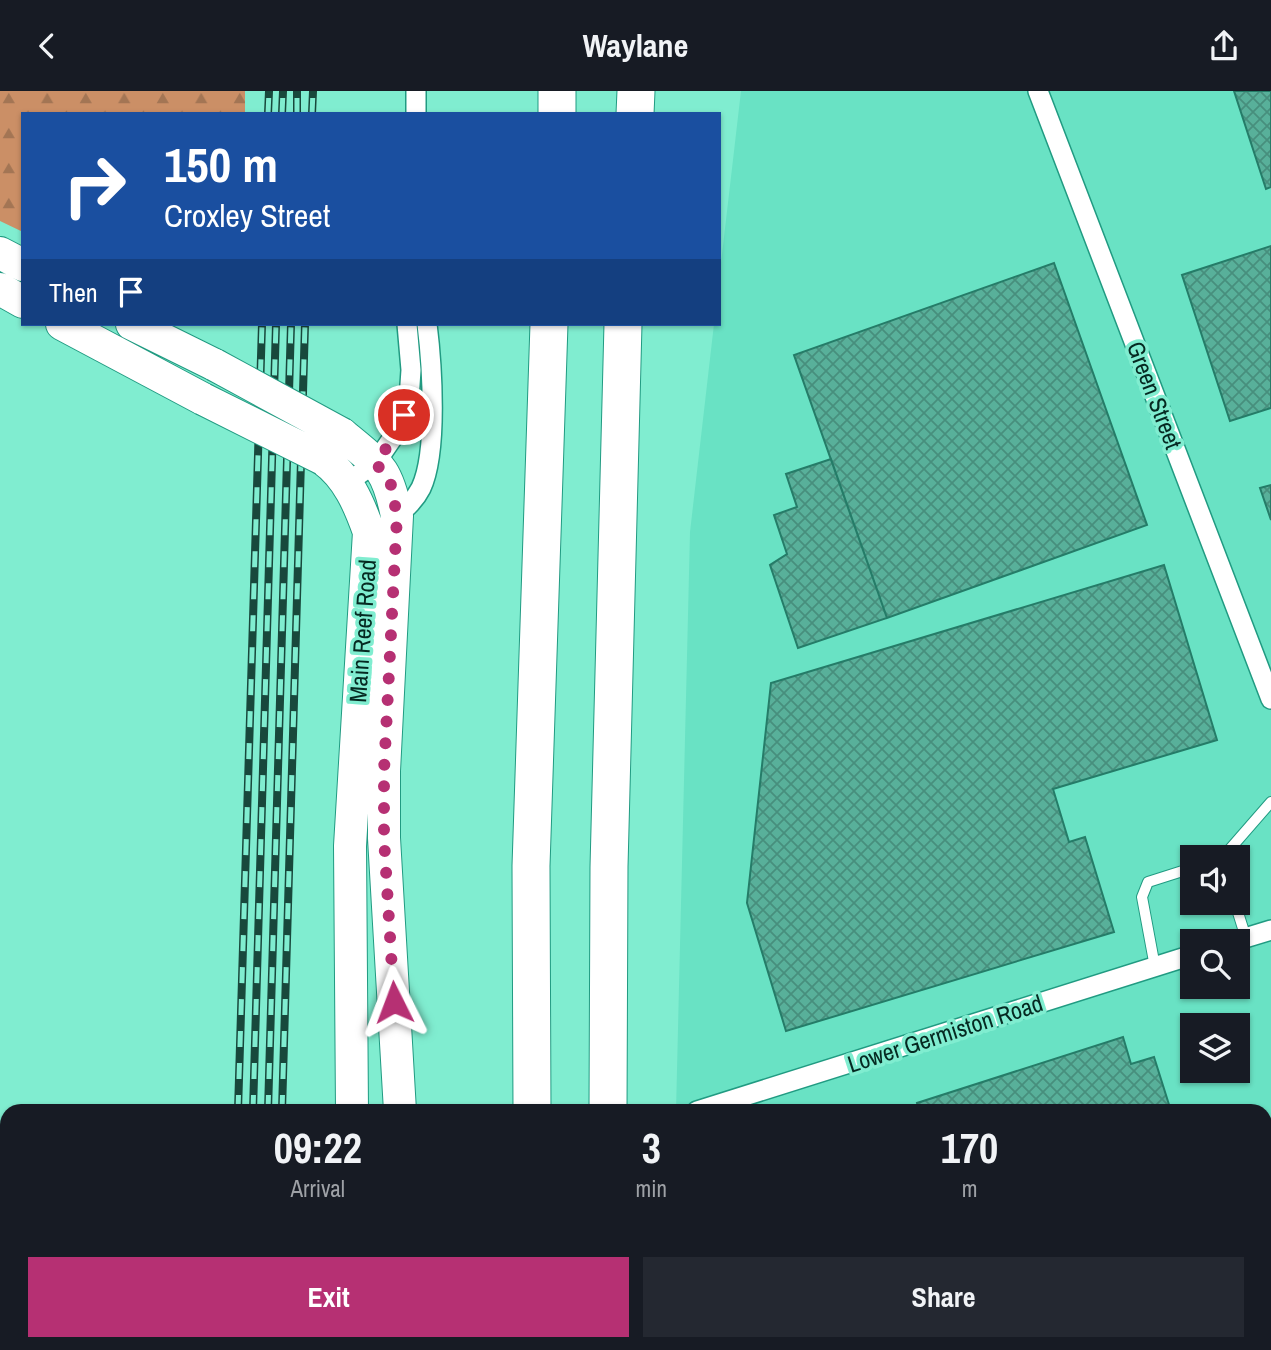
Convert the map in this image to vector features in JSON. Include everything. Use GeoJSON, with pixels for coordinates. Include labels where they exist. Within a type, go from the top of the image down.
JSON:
{"type":"FeatureCollection","features":[{"type":"Feature","properties":{"kind":"highway"},"geometry":{"type":"LineString","coordinates":[[550,91],[550,112]]}},
{"type":"Feature","properties":{"kind":"highway"},"geometry":{"type":"LineString","coordinates":[[557,112],[558,91]]}},
{"type":"Feature","properties":{"kind":"highway"},"geometry":{"type":"LineString","coordinates":[[629,91],[629,112]]}},
{"type":"Feature","properties":{"kind":"highway"},"geometry":{"type":"LineString","coordinates":[[635,112],[636,91]]}},
{"type":"Feature","properties":{"kind":"highway"},"geometry":{"type":"LineString","coordinates":[[532,1104],[531,866],[550,326]]}},
{"type":"Feature","properties":{"kind":"highway"},"geometry":{"type":"LineString","coordinates":[[608,1104],[609,867],[623,326]]}},
{"type":"Feature","properties":{"kind":"main road"},"geometry":{"type":"LineString","coordinates":[[0,253],[21,264]]}},
{"type":"Feature","properties":{"kind":"main road"},"geometry":{"type":"LineString","coordinates":[[0,289],[21,301]]}},
{"type":"Feature","properties":{"kind":"main road","name":"Main Reef Road"},"geometry":{"type":"LineString","coordinates":[[66,326],[323,459],[337,469],[360,507],[369,532],[369,771],[384,838],[400,1104]]}},
{"type":"Feature","properties":{"kind":"main road","name":"Main Reef Road"},"geometry":{"type":"LineString","coordinates":[[136,326],[215,365],[341,434],[376,463],[391,485],[397,516],[369,771],[350,846],[352,1104]]}},
{"type":"Feature","properties":{"kind":"street"},"geometry":{"type":"LineString","coordinates":[[416,91],[416,112]]}},
{"type":"Feature","properties":{"kind":"street","name":"Green Street"},"geometry":{"type":"LineString","coordinates":[[1038,91],[1271,698]]}},
{"type":"Feature","properties":{"kind":"street"},"geometry":{"type":"LineString","coordinates":[[346,483],[376,463],[398,431],[409,399],[411,370],[407,326]]}},
{"type":"Feature","properties":{"kind":"street"},"geometry":{"type":"LineString","coordinates":[[369,532],[397,516],[421,487],[431,437],[427,326]]}},
{"type":"Feature","properties":{"kind":"street"},"geometry":{"type":"LineString","coordinates":[[1250,937],[1271,930]]}},
{"type":"Feature","properties":{"kind":"street","name":"Lower Germiston Road"},"geometry":{"type":"LineString","coordinates":[[719,1104],[1180,959]]}},
{"type":"Feature","properties":{"kind":"lane"},"geometry":{"type":"LineString","coordinates":[[1233,845],[1271,801]]}},
{"type":"Feature","properties":{"kind":"lane"},"geometry":{"type":"LineString","coordinates":[[1155,967],[1142,897],[1144,888],[1148,882],[1180,872]]}},
{"type":"Feature","properties":{"kind":"shaded area"},"geometry":{"type":"Polygon","coordinates":[[[741,91],[1271,91],[1271,1104],[676,1104],[690,532],[714,326],[721,326],[721,263],[741,91]]]}},
{"type":"Feature","properties":{"kind":"green space"},"geometry":{"type":"Polygon","coordinates":[[[0,91],[245,91],[245,112],[21,112],[21,231],[0,221],[0,91]]]}},
{"type":"Feature","properties":{"kind":"building"},"geometry":{"type":"Polygon","coordinates":[[[1234,91],[1271,91],[1271,187],[1266,189],[1234,91]]]}},
{"type":"Feature","properties":{"kind":"building"},"geometry":{"type":"Polygon","coordinates":[[[1271,246],[1271,408],[1230,421],[1182,275],[1271,246]]]}},
{"type":"Feature","properties":{"kind":"building"},"geometry":{"type":"Polygon","coordinates":[[[1054,263],[1147,525],[887,618],[794,355],[1054,263]]]}},
{"type":"Feature","properties":{"kind":"building"},"geometry":{"type":"Polygon","coordinates":[[[831,459],[887,618],[798,648],[770,565],[787,554],[774,515],[797,507],[786,474],[831,459]]]}},
{"type":"Feature","properties":{"kind":"building"},"geometry":{"type":"Polygon","coordinates":[[[1271,485],[1271,520],[1260,488],[1271,485]]]}},
{"type":"Feature","properties":{"kind":"building"},"geometry":{"type":"Polygon","coordinates":[[[1164,565],[1217,740],[1053,789],[1069,842],[1085,837],[1114,932],[786,1031],[747,903],[771,683],[1164,565]]]}},
{"type":"Feature","properties":{"kind":"building"},"geometry":{"type":"Polygon","coordinates":[[[1123,1037],[1131,1064],[1154,1057],[1169,1104],[917,1104],[1123,1037]]]}},
{"type":"Feature","properties":{"kind":"railway"},"geometry":{"type":"LineString","coordinates":[[268,112],[269,91]]}},
{"type":"Feature","properties":{"kind":"railway"},"geometry":{"type":"LineString","coordinates":[[282,112],[283,91]]}},
{"type":"Feature","properties":{"kind":"railway"},"geometry":{"type":"LineString","coordinates":[[297,91],[297,112]]}},
{"type":"Feature","properties":{"kind":"railway"},"geometry":{"type":"LineString","coordinates":[[312,112],[313,91]]}},
{"type":"Feature","properties":{"kind":"railway"},"geometry":{"type":"LineString","coordinates":[[238,1104],[262,326]]}},
{"type":"Feature","properties":{"kind":"railway"},"geometry":{"type":"LineString","coordinates":[[253,1104],[276,326]]}},
{"type":"Feature","properties":{"kind":"railway"},"geometry":{"type":"LineString","coordinates":[[268,1104],[291,326]]}},
{"type":"Feature","properties":{"kind":"railway"},"geometry":{"type":"LineString","coordinates":[[282,1104],[305,326]]}},
{"type":"Feature","properties":{"kind":"route"},"geometry":{"type":"LineString","coordinates":[[394,1002],[384,838],[384,771],[397,516],[391,485],[376,463],[398,431],[404,415]]}}]}
